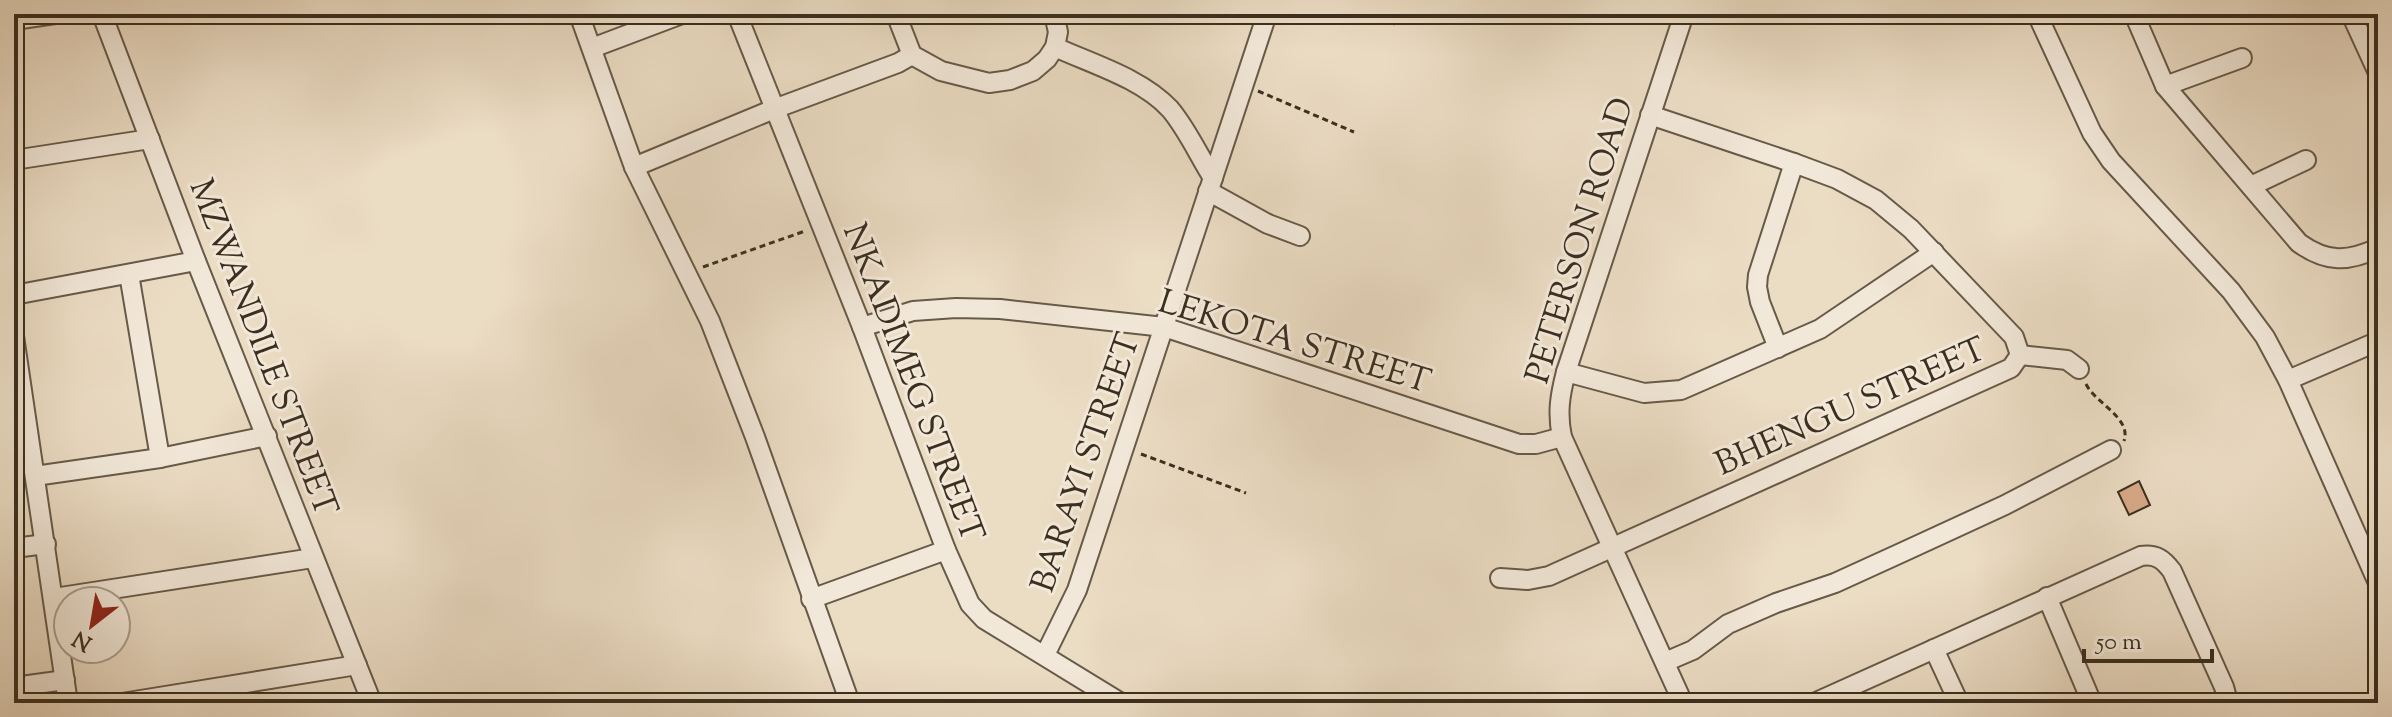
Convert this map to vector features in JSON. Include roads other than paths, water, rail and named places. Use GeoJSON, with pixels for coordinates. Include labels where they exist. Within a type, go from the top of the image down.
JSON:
{"type":"FeatureCollection","features":[{"type":"Feature","properties":{"kind":"street"},"geometry":{"type":"LineString","coordinates":[[14,20],[55,14]]}},
{"type":"Feature","properties":{"kind":"street","name":"MZWANDILE STREET"},"geometry":{"type":"LineString","coordinates":[[102,14],[196,261],[372,703]]}},
{"type":"Feature","properties":{"kind":"street"},"geometry":{"type":"LineString","coordinates":[[579,14],[634,167],[710,321],[850,703]]}},
{"type":"Feature","properties":{"kind":"street"},"geometry":{"type":"LineString","coordinates":[[592,48],[682,14]]}},
{"type":"Feature","properties":{"kind":"street","name":"NKADIMEG STREET"},"geometry":{"type":"LineString","coordinates":[[737,14],[862,327],[946,550],[970,604],[976,612],[1121,703]]}},
{"type":"Feature","properties":{"kind":"street"},"geometry":{"type":"LineString","coordinates":[[896,14],[912,55],[941,71],[989,83],[1010,80],[1033,71],[1047,59],[1055,47],[1058,32],[1054,14]]}},
{"type":"Feature","properties":{"kind":"street","name":"BARAYI STREET"},"geometry":{"type":"LineString","coordinates":[[1045,655],[1077,590],[1267,14]]}},
{"type":"Feature","properties":{"kind":"street","name":"PETERSON ROAD"},"geometry":{"type":"LineString","coordinates":[[1683,703],[1562,437],[1558,421],[1566,372],[1684,14]]}},
{"type":"Feature","properties":{"kind":"street"},"geometry":{"type":"LineString","coordinates":[[2037,14],[2092,133],[2111,161],[2248,311],[2288,380],[2378,583]]}},
{"type":"Feature","properties":{"kind":"street"},"geometry":{"type":"LineString","coordinates":[[2134,14],[2165,86],[2299,243],[2321,257],[2344,260],[2378,248]]}},
{"type":"Feature","properties":{"kind":"street"},"geometry":{"type":"LineString","coordinates":[[2351,14],[2378,73]]}},
{"type":"Feature","properties":{"kind":"street"},"geometry":{"type":"LineString","coordinates":[[1055,47],[1135,84],[1159,100],[1179,122],[1210,184],[1268,224],[1300,236]]}},
{"type":"Feature","properties":{"kind":"street"},"geometry":{"type":"LineString","coordinates":[[634,167],[912,55]]}},
{"type":"Feature","properties":{"kind":"street"},"geometry":{"type":"LineString","coordinates":[[2165,86],[2242,58]]}},
{"type":"Feature","properties":{"kind":"street","name":"BHENGU STREET"},"geometry":{"type":"LineString","coordinates":[[1500,578],[1539,580],[1615,548],[2011,368],[2020,355],[2014,337],[1896,214],[1876,200],[1837,179],[1650,115]]}},
{"type":"Feature","properties":{"kind":"street"},"geometry":{"type":"LineString","coordinates":[[14,160],[150,139]]}},
{"type":"Feature","properties":{"kind":"street"},"geometry":{"type":"LineString","coordinates":[[2251,186],[2306,160]]}},
{"type":"Feature","properties":{"kind":"street"},"geometry":{"type":"LineString","coordinates":[[1778,348],[1757,287],[1758,275],[1794,163]]}},
{"type":"Feature","properties":{"kind":"street"},"geometry":{"type":"LineString","coordinates":[[1566,372],[1644,393],[1664,394],[1681,390],[1839,318],[1934,252]]}},
{"type":"Feature","properties":{"kind":"street"},"geometry":{"type":"LineString","coordinates":[[14,295],[196,261]]}},
{"type":"Feature","properties":{"kind":"street"},"geometry":{"type":"LineString","coordinates":[[129,274],[160,458]]}},
{"type":"Feature","properties":{"kind":"street","name":"LEKOTA STREET"},"geometry":{"type":"LineString","coordinates":[[862,327],[913,311],[956,308],[1000,309],[1164,327],[1519,444],[1536,444],[1562,437]]}},
{"type":"Feature","properties":{"kind":"street"},"geometry":{"type":"LineString","coordinates":[[14,336],[21,436],[35,476],[52,585]]}},
{"type":"Feature","properties":{"kind":"street"},"geometry":{"type":"LineString","coordinates":[[2288,380],[2377,342]]}},
{"type":"Feature","properties":{"kind":"street"},"geometry":{"type":"LineString","coordinates":[[2020,355],[2067,360],[2079,369]]}},
{"type":"Feature","properties":{"kind":"street"},"geometry":{"type":"LineString","coordinates":[[35,476],[160,458],[267,436]]}},
{"type":"Feature","properties":{"kind":"street"},"geometry":{"type":"LineString","coordinates":[[1665,662],[1693,650],[1728,624],[1835,583],[2005,505],[2111,450]]}},
{"type":"Feature","properties":{"kind":"street"},"geometry":{"type":"LineString","coordinates":[[14,548],[46,544]]}},
{"type":"Feature","properties":{"kind":"street"},"geometry":{"type":"LineString","coordinates":[[811,599],[946,550]]}},
{"type":"Feature","properties":{"kind":"street"},"geometry":{"type":"LineString","coordinates":[[1820,702],[2047,597],[2151,554],[2159,557],[2172,571],[2224,687],[2225,703]]}},
{"type":"Feature","properties":{"kind":"street"},"geometry":{"type":"LineString","coordinates":[[132,586],[313,558]]}},
{"type":"Feature","properties":{"kind":"street"},"geometry":{"type":"LineString","coordinates":[[2047,597],[2092,703]]}},
{"type":"Feature","properties":{"kind":"street"},"geometry":{"type":"LineString","coordinates":[[1934,649],[1959,703]]}},
{"type":"Feature","properties":{"kind":"street"},"geometry":{"type":"LineString","coordinates":[[63,665],[68,703]]}},
{"type":"Feature","properties":{"kind":"street"},"geometry":{"type":"LineString","coordinates":[[122,703],[357,665]]}},
{"type":"Feature","properties":{"kind":"street"},"geometry":{"type":"LineString","coordinates":[[14,687],[65,680]]}}]}
